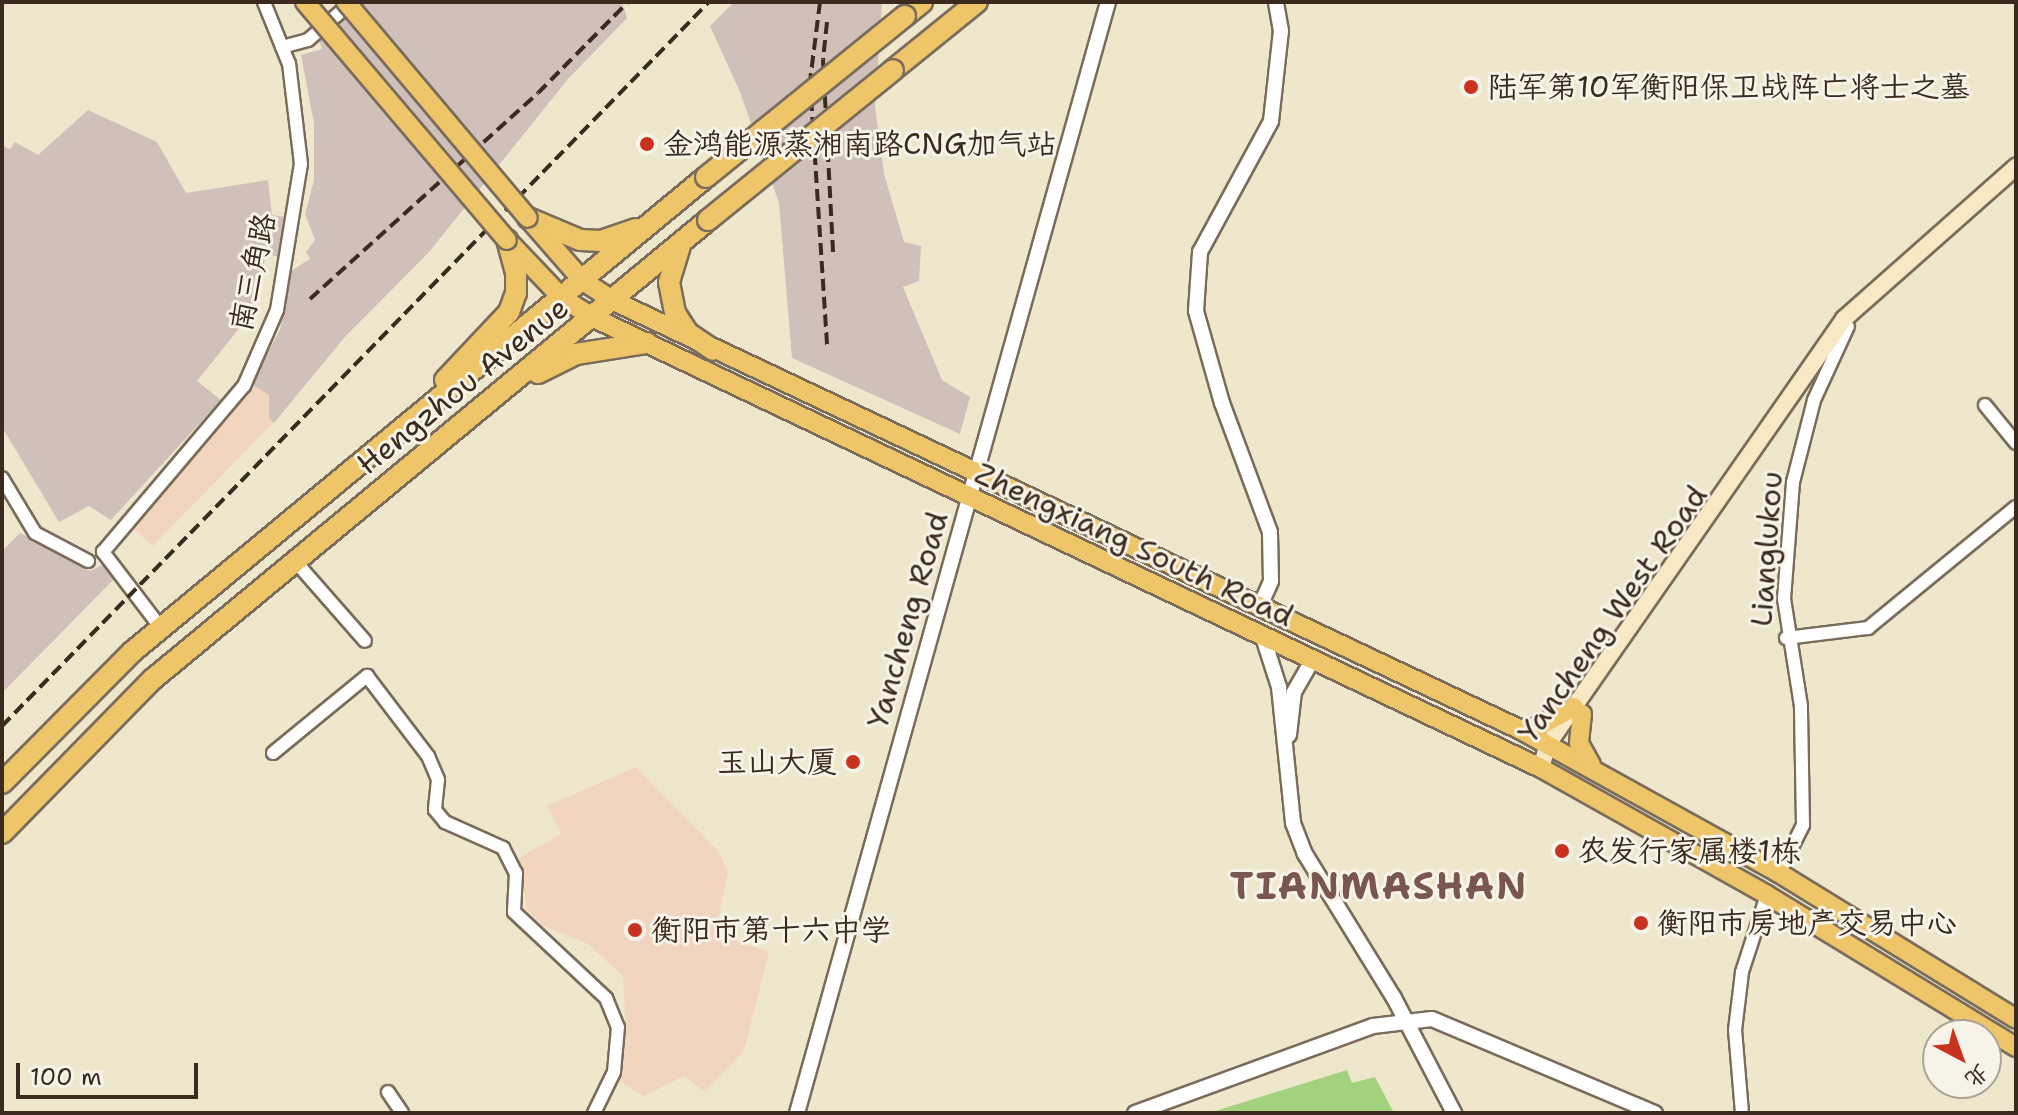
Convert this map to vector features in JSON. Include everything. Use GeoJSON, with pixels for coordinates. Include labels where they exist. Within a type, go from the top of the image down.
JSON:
{"type":"FeatureCollection","features":[{"type":"Feature","properties":{"kind":"highway","name":"Hengzhou Avenue"},"geometry":{"type":"LineString","coordinates":[[2,783],[161,628],[922,2]]}},
{"type":"Feature","properties":{"kind":"highway","name":"Hengzhou Avenue"},"geometry":{"type":"LineString","coordinates":[[2,833],[153,679],[977,2]]}},
{"type":"Feature","properties":{"kind":"highway"},"geometry":{"type":"LineString","coordinates":[[528,218],[560,234],[601,241],[657,218]]}},
{"type":"Feature","properties":{"kind":"highway"},"geometry":{"type":"LineString","coordinates":[[394,436],[492,329],[516,293],[507,240]]}},
{"type":"Feature","properties":{"kind":"highway"},"geometry":{"type":"LineString","coordinates":[[681,243],[669,282],[675,313],[688,333],[713,350]]}},
{"type":"Feature","properties":{"kind":"highway"},"geometry":{"type":"LineString","coordinates":[[492,329],[537,319]]}},
{"type":"Feature","properties":{"kind":"highway"},"geometry":{"type":"LineString","coordinates":[[509,386],[576,354],[647,343]]}},
{"type":"Feature","properties":{"kind":"highway"},"geometry":{"type":"LineString","coordinates":[[447,392],[462,390],[472,397],[470,418]]}},
{"type":"Feature","properties":{"kind":"main road","name":"Zhengxiang South Road"},"geometry":{"type":"LineString","coordinates":[[305,2],[507,240],[562,298],[594,318],[972,501],[1262,634],[1541,768],[1767,895],[2016,1047]]}},
{"type":"Feature","properties":{"kind":"main road","name":"Zhengxiang South Road"},"geometry":{"type":"LineString","coordinates":[[349,2],[583,281],[614,301],[1553,746],[1779,873],[2016,1019]]}},
{"type":"Feature","properties":{"kind":"main road","name":"Yancheng West Road"},"geometry":{"type":"LineString","coordinates":[[1578,710],[1844,319],[2016,167]]}},
{"type":"Feature","properties":{"kind":"main road","name":"Yancheng West Road"},"geometry":{"type":"LineString","coordinates":[[1541,768],[1578,710],[1848,326],[2016,179]]}},
{"type":"Feature","properties":{"kind":"main road"},"geometry":{"type":"LineString","coordinates":[[1519,729],[1535,728],[1578,710],[1579,743],[1593,768]]}},
{"type":"Feature","properties":{"kind":"street","name":"南三角路"},"geometry":{"type":"LineString","coordinates":[[161,628],[103,552],[244,386],[261,356],[277,310],[301,164],[282,47],[264,2]]}},
{"type":"Feature","properties":{"kind":"street"},"geometry":{"type":"LineString","coordinates":[[282,47],[308,40],[349,2]]}},
{"type":"Feature","properties":{"kind":"street","name":"Yancheng Road"},"geometry":{"type":"LineString","coordinates":[[805,1113],[1111,2]]}},
{"type":"Feature","properties":{"kind":"street"},"geometry":{"type":"LineString","coordinates":[[1260,606],[1271,581],[1270,532],[1222,403],[1196,311],[1200,252],[1271,121],[1281,31],[1276,2]]}},
{"type":"Feature","properties":{"kind":"street","name":"Lianglukou"},"geometry":{"type":"LineString","coordinates":[[1779,873],[1803,825],[1801,706],[1786,638],[1793,482],[1814,400],[1848,326]]}},
{"type":"Feature","properties":{"kind":"street"},"geometry":{"type":"LineString","coordinates":[[1985,405],[2016,443]]}},
{"type":"Feature","properties":{"kind":"street"},"geometry":{"type":"LineString","coordinates":[[2,478],[35,533],[88,561]]}},
{"type":"Feature","properties":{"kind":"street"},"geometry":{"type":"LineString","coordinates":[[2,503],[13,493]]}},
{"type":"Feature","properties":{"kind":"street","name":"Yancheng Road"},"geometry":{"type":"LineString","coordinates":[[797,1113],[972,501]]}},
{"type":"Feature","properties":{"kind":"street"},"geometry":{"type":"LineString","coordinates":[[1786,638],[1868,628],[2016,507]]}},
{"type":"Feature","properties":{"kind":"street"},"geometry":{"type":"LineString","coordinates":[[295,561],[365,641]]}},
{"type":"Feature","properties":{"kind":"street"},"geometry":{"type":"LineString","coordinates":[[1262,634],[1279,687],[1293,823],[1305,854],[1453,1092],[1457,1113]]}},
{"type":"Feature","properties":{"kind":"street"},"geometry":{"type":"LineString","coordinates":[[1313,659],[1294,692],[1288,722],[1299,822],[1412,1025]]}},
{"type":"Feature","properties":{"kind":"street"},"geometry":{"type":"LineString","coordinates":[[273,753],[367,676],[428,756],[438,780],[435,810],[445,822],[503,848],[516,873],[514,912],[606,998],[618,1027],[614,1072],[594,1113]]}},
{"type":"Feature","properties":{"kind":"street"},"geometry":{"type":"LineString","coordinates":[[1742,1113],[1735,1030],[1742,972],[1767,895]]}},
{"type":"Feature","properties":{"kind":"street"},"geometry":{"type":"LineString","coordinates":[[1157,1113],[1266,1069],[1432,1019],[1655,1113]]}},
{"type":"Feature","properties":{"kind":"street"},"geometry":{"type":"LineString","coordinates":[[1135,1113],[1278,1058],[1373,1026],[1412,1025],[1432,1027],[1474,1042],[1636,1113]]}},
{"type":"Feature","properties":{"kind":"street"},"geometry":{"type":"LineString","coordinates":[[388,1092],[402,1113]]}},
{"type":"Feature","properties":{"kind":"shaded area"},"geometry":{"type":"Polygon","coordinates":[[[365,2],[622,2],[627,18],[568,79],[429,252],[344,338],[274,423],[269,418],[269,395],[251,384],[280,330],[291,271],[310,259],[306,252],[315,240],[305,214],[314,181],[314,123],[301,55],[322,49],[319,40],[365,2]]]}},
{"type":"Feature","properties":{"kind":"shaded area"},"geometry":{"type":"Polygon","coordinates":[[[734,2],[882,2],[875,106],[884,174],[904,242],[921,246],[919,281],[903,287],[942,380],[970,397],[960,434],[792,358],[779,203],[740,92],[710,26],[734,2]]]}},
{"type":"Feature","properties":{"kind":"shaded area"},"geometry":{"type":"Polygon","coordinates":[[[88,110],[157,142],[186,193],[268,180],[272,215],[286,217],[281,257],[266,254],[257,296],[241,326],[197,381],[221,400],[111,520],[89,506],[59,522],[2,427],[2,145],[10,149],[15,142],[38,155],[88,110]]]}},
{"type":"Feature","properties":{"kind":"shaded area"},"geometry":{"type":"Polygon","coordinates":[[[251,384],[269,395],[269,418],[274,422],[153,546],[129,525],[251,384]]]}},
{"type":"Feature","properties":{"kind":"shaded area"},"geometry":{"type":"Polygon","coordinates":[[[20,533],[90,571],[102,565],[115,578],[2,693],[2,551],[20,533]]]}},
{"type":"Feature","properties":{"kind":"shaded area","name":"衡阳市第十六中学"},"geometry":{"type":"Polygon","coordinates":[[[636,767],[718,851],[728,871],[715,934],[769,952],[744,1051],[705,1092],[684,1076],[644,1096],[620,1082],[626,1031],[623,976],[588,944],[542,925],[527,909],[519,858],[561,834],[547,806],[636,767]]]}},
{"type":"Feature","properties":{"kind":"green space"},"geometry":{"type":"Polygon","coordinates":[[[1347,1070],[1352,1083],[1375,1077],[1394,1113],[1209,1113],[1347,1070]]]}},
{"type":"Feature","properties":{"kind":"railway"},"geometry":{"type":"LineString","coordinates":[[310,299],[538,93],[628,2]]}},
{"type":"Feature","properties":{"kind":"railway"},"geometry":{"type":"LineString","coordinates":[[2,726],[709,2]]}},
{"type":"Feature","properties":{"kind":"railway"},"geometry":{"type":"LineString","coordinates":[[820,2],[810,81],[827,346]]}},
{"type":"Feature","properties":{"kind":"railway"},"geometry":{"type":"LineString","coordinates":[[827,22],[823,60],[833,253]]}},
{"type":"Feature","properties":{"kind":"place","name":"陆军第10军衡阳保卫战阵亡将士之墓"},"geometry":{"type":"Point","coordinates":[1471,87]}},
{"type":"Feature","properties":{"kind":"place","name":"金鸿能源蒸湘南路CNG加气站"},"geometry":{"type":"Point","coordinates":[647,144]}},
{"type":"Feature","properties":{"kind":"place","name":"玉山大厦"},"geometry":{"type":"Point","coordinates":[853,762]}},
{"type":"Feature","properties":{"kind":"place","name":"农发行家属楼1栋"},"geometry":{"type":"Point","coordinates":[1562,851]}},
{"type":"Feature","properties":{"kind":"place","name":"衡阳市房地产交易中心"},"geometry":{"type":"Point","coordinates":[1641,923]}},
{"type":"Feature","properties":{"kind":"place","name":"衡阳市第十六中学"},"geometry":{"type":"Point","coordinates":[635,930]}},
{"type":"Feature","properties":{"kind":"district","name":"TIANMASHAN"},"geometry":{"type":"Point","coordinates":[1379,886]}}]}
